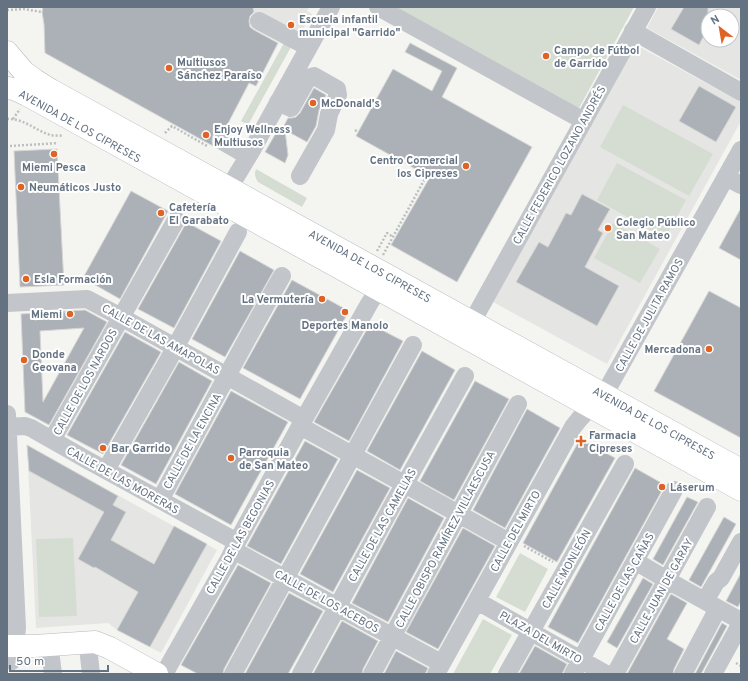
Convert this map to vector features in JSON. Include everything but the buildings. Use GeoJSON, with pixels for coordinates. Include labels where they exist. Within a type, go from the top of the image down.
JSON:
{"type":"FeatureCollection","features":[{"type":"Feature","properties":{"kind":"main road","name":"AVENIDA DE LOS CIPRESES"},"geometry":{"type":"LineString","coordinates":[[7,52],[24,72],[35,80],[222,194]]}},
{"type":"Feature","properties":{"kind":"main road","name":"AVENIDA DE LOS CIPRESES"},"geometry":{"type":"LineString","coordinates":[[7,88],[14,89],[27,95],[381,273],[472,322],[741,490]]}},
{"type":"Feature","properties":{"kind":"main road","name":"AVENIDA DE LOS CIPRESES"},"geometry":{"type":"LineString","coordinates":[[381,273],[597,401],[741,470]]}},
{"type":"Feature","properties":{"kind":"main road"},"geometry":{"type":"LineString","coordinates":[[10,657],[34,646],[96,642],[124,660],[157,674]]}},
{"type":"Feature","properties":{"kind":"main road"},"geometry":{"type":"LineString","coordinates":[[10,657],[52,666],[90,665],[124,660]]}},
{"type":"Feature","properties":{"kind":"street"},"geometry":{"type":"LineString","coordinates":[[222,194],[248,156],[331,7]]}},
{"type":"Feature","properties":{"kind":"street"},"geometry":{"type":"LineString","coordinates":[[378,7],[584,121]]}},
{"type":"Feature","properties":{"kind":"street","name":"CALLE FEDERICO LOZANO ANDRÉS"},"geometry":{"type":"LineString","coordinates":[[472,322],[647,7]]}},
{"type":"Feature","properties":{"kind":"street"},"geometry":{"type":"LineString","coordinates":[[259,21],[308,47]]}},
{"type":"Feature","properties":{"kind":"street"},"geometry":{"type":"LineString","coordinates":[[633,31],[741,92]]}},
{"type":"Feature","properties":{"kind":"street"},"geometry":{"type":"LineString","coordinates":[[278,102],[290,108],[308,78],[314,76],[337,89],[338,95],[328,114],[326,130],[300,176]]}},
{"type":"Feature","properties":{"kind":"street"},"geometry":{"type":"LineString","coordinates":[[222,141],[248,156]]}},
{"type":"Feature","properties":{"kind":"street","name":"CALLE DE JULITA RAMOS"},"geometry":{"type":"LineString","coordinates":[[597,401],[734,181],[741,150]]}},
{"type":"Feature","properties":{"kind":"street","name":"CALLE DE LOS NARDOS"},"geometry":{"type":"LineString","coordinates":[[52,440],[176,220]]}},
{"type":"Feature","properties":{"kind":"street"},"geometry":{"type":"LineString","coordinates":[[106,470],[238,232]]}},
{"type":"Feature","properties":{"kind":"street","name":"CALLE DE LAS BEGONIAS"},"geometry":{"type":"LineString","coordinates":[[164,674],[369,304],[381,273]]}},
{"type":"Feature","properties":{"kind":"street","name":"CALLE DE LA ENCINA"},"geometry":{"type":"LineString","coordinates":[[160,500],[282,276]]}},
{"type":"Feature","properties":{"kind":"street","name":"CALLE DE LAS AMAPOLAS"},"geometry":{"type":"LineString","coordinates":[[7,303],[86,299],[228,376],[352,455],[515,543]]}},
{"type":"Feature","properties":{"kind":"street"},"geometry":{"type":"LineString","coordinates":[[233,674],[413,346]]}},
{"type":"Feature","properties":{"kind":"street","name":"CALLE DE LAS CAMELIAS"},"geometry":{"type":"LineString","coordinates":[[301,674],[398,495],[465,376]]}},
{"type":"Feature","properties":{"kind":"street","name":"CALLE DEL MIRTO"},"geometry":{"type":"LineString","coordinates":[[438,669],[477,601],[515,543],[573,427],[579,418],[597,401]]}},
{"type":"Feature","properties":{"kind":"street","name":"CALLE OBISPO RAMÍREZ VILLAESCUSA"},"geometry":{"type":"LineString","coordinates":[[372,674],[518,404]]}},
{"type":"Feature","properties":{"kind":"street"},"geometry":{"type":"LineString","coordinates":[[7,414],[16,628],[10,657]]}},
{"type":"Feature","properties":{"kind":"street","name":"CALLE DE LAS MORERAS"},"geometry":{"type":"LineString","coordinates":[[8,427],[25,426],[31,428],[160,500],[235,546]]}},
{"type":"Feature","properties":{"kind":"street","name":"CALLE MONLEÓN"},"geometry":{"type":"LineString","coordinates":[[507,674],[625,464]]}},
{"type":"Feature","properties":{"kind":"street","name":"CALLE DE LAS CAÑAS"},"geometry":{"type":"LineString","coordinates":[[577,667],[636,562],[674,490]]}},
{"type":"Feature","properties":{"kind":"street","name":"CALLE JUAN DE GARAY"},"geometry":{"type":"LineString","coordinates":[[615,674],[707,507]]}},
{"type":"Feature","properties":{"kind":"street"},"geometry":{"type":"LineString","coordinates":[[683,674],[710,607],[716,582],[721,578],[741,542]]}},
{"type":"Feature","properties":{"kind":"street","name":"CALLE DE LOS ACEBOS"},"geometry":{"type":"LineString","coordinates":[[235,546],[285,578],[393,637],[438,669]]}},
{"type":"Feature","properties":{"kind":"street"},"geometry":{"type":"LineString","coordinates":[[636,562],[710,607],[741,622],[713,674]]}},
{"type":"Feature","properties":{"kind":"street","name":"PLAZA DEL MIRTO"},"geometry":{"type":"LineString","coordinates":[[477,601],[531,632],[577,667],[606,674]]}},
{"type":"Feature","properties":{"kind":"path"},"geometry":{"type":"LineString","coordinates":[[7,10],[24,9],[42,12]]}},
{"type":"Feature","properties":{"kind":"path"},"geometry":{"type":"LineString","coordinates":[[165,133],[172,126],[186,133]]}},
{"type":"Feature","properties":{"kind":"path"},"geometry":{"type":"LineString","coordinates":[[10,146],[58,143]]}},
{"type":"Feature","properties":{"kind":"path"},"geometry":{"type":"LineString","coordinates":[[381,273],[393,237],[427,176]]}},
{"type":"Feature","properties":{"kind":"path"},"geometry":{"type":"LineString","coordinates":[[376,252],[387,234],[393,237]]}},
{"type":"Feature","properties":{"kind":"path"},"geometry":{"type":"LineString","coordinates":[[515,543],[557,564]]}},
{"type":"Feature","properties":{"kind":"shaded area","name":"Escuela infantil municipal \"Garrido\""},"geometry":{"type":"Polygon","coordinates":[[[253,7],[309,7],[307,11],[312,14],[298,37],[254,13],[253,7]]]}},
{"type":"Feature","properties":{"kind":"shaded area","name":"Campo de Fútbol de Garrido"},"geometry":{"type":"Polygon","coordinates":[[[392,7],[634,7],[578,110],[392,7]]]}},
{"type":"Feature","properties":{"kind":"shaded area"},"geometry":{"type":"Polygon","coordinates":[[[658,7],[741,7],[741,80],[647,28],[658,7]]]}},
{"type":"Feature","properties":{"kind":"shaded area"},"geometry":{"type":"Polygon","coordinates":[[[284,43],[291,47],[248,125],[241,121],[284,43]]]}},
{"type":"Feature","properties":{"kind":"shaded area","name":"Colegio Público San Mateo"},"geometry":{"type":"Polygon","coordinates":[[[636,45],[741,102],[741,121],[607,364],[493,302],[636,45]]]}},
{"type":"Feature","properties":{"kind":"shaded area"},"geometry":{"type":"Polygon","coordinates":[[[623,105],[713,154],[689,196],[600,147],[623,105]]]}},
{"type":"Feature","properties":{"kind":"shaded area"},"geometry":{"type":"Polygon","coordinates":[[[617,163],[686,200],[665,238],[597,200],[617,163]]]}},
{"type":"Feature","properties":{"kind":"shaded area"},"geometry":{"type":"Polygon","coordinates":[[[256,169],[307,198],[302,207],[258,182],[255,176],[256,169]]]}},
{"type":"Feature","properties":{"kind":"shaded area"},"geometry":{"type":"Polygon","coordinates":[[[613,223],[660,249],[640,283],[594,258],[613,223]]]}},
{"type":"Feature","properties":{"kind":"shaded area"},"geometry":{"type":"Polygon","coordinates":[[[27,445],[217,550],[161,653],[117,630],[108,623],[36,628],[27,445]]]}},
{"type":"Feature","properties":{"kind":"shaded area"},"geometry":{"type":"Polygon","coordinates":[[[73,538],[77,616],[39,617],[36,539],[73,538]]]}},
{"type":"Feature","properties":{"kind":"shaded area"},"geometry":{"type":"Polygon","coordinates":[[[520,553],[548,569],[525,612],[496,597],[520,553]]]}},
{"type":"Feature","properties":{"kind":"shaded area"},"geometry":{"type":"Polygon","coordinates":[[[483,619],[512,635],[490,674],[453,674],[483,619]]]}},
{"type":"Feature","properties":{"kind":"place","name":"Escuela infantil municipal \"Garrido\""},"geometry":{"type":"Point","coordinates":[291,25]}},
{"type":"Feature","properties":{"kind":"place","name":"Campo de Fútbol de Garrido"},"geometry":{"type":"Point","coordinates":[546,56]}},
{"type":"Feature","properties":{"kind":"place","name":"Multiusos Sánchez Paraíso"},"geometry":{"type":"Point","coordinates":[169,68]}},
{"type":"Feature","properties":{"kind":"place","name":"McDonald's"},"geometry":{"type":"Point","coordinates":[313,103]}},
{"type":"Feature","properties":{"kind":"place","name":"Enjoy Wellness Multiusos"},"geometry":{"type":"Point","coordinates":[206,135]}},
{"type":"Feature","properties":{"kind":"place","name":"Miemi Pesca"},"geometry":{"type":"Point","coordinates":[54,154]}},
{"type":"Feature","properties":{"kind":"place","name":"Centro Comercial los Cipreses"},"geometry":{"type":"Point","coordinates":[466,166]}},
{"type":"Feature","properties":{"kind":"place","name":"Neumáticos Justo"},"geometry":{"type":"Point","coordinates":[21,187]}},
{"type":"Feature","properties":{"kind":"place","name":"Cafetería El Garabato"},"geometry":{"type":"Point","coordinates":[161,213]}},
{"type":"Feature","properties":{"kind":"place","name":"Colegio Público San Mateo"},"geometry":{"type":"Point","coordinates":[608,228]}},
{"type":"Feature","properties":{"kind":"place","name":"Esla Formación"},"geometry":{"type":"Point","coordinates":[26,279]}},
{"type":"Feature","properties":{"kind":"place","name":"La Vermutería"},"geometry":{"type":"Point","coordinates":[322,299]}},
{"type":"Feature","properties":{"kind":"place","name":"Deportes Manolo"},"geometry":{"type":"Point","coordinates":[345,312]}},
{"type":"Feature","properties":{"kind":"place","name":"Miemi"},"geometry":{"type":"Point","coordinates":[70,314]}},
{"type":"Feature","properties":{"kind":"place","name":"Mercadona"},"geometry":{"type":"Point","coordinates":[709,349]}},
{"type":"Feature","properties":{"kind":"place","name":"Donde Geovana"},"geometry":{"type":"Point","coordinates":[24,360]}},
{"type":"Feature","properties":{"kind":"place","name":"Farmacia Cipreses"},"geometry":{"type":"Point","coordinates":[581,441]}},
{"type":"Feature","properties":{"kind":"place","name":"Bar Garrido"},"geometry":{"type":"Point","coordinates":[103,448]}},
{"type":"Feature","properties":{"kind":"place","name":"Parroquia de San Mateo"},"geometry":{"type":"Point","coordinates":[231,458]}},
{"type":"Feature","properties":{"kind":"place","name":"Láserum"},"geometry":{"type":"Point","coordinates":[662,487]}}]}
